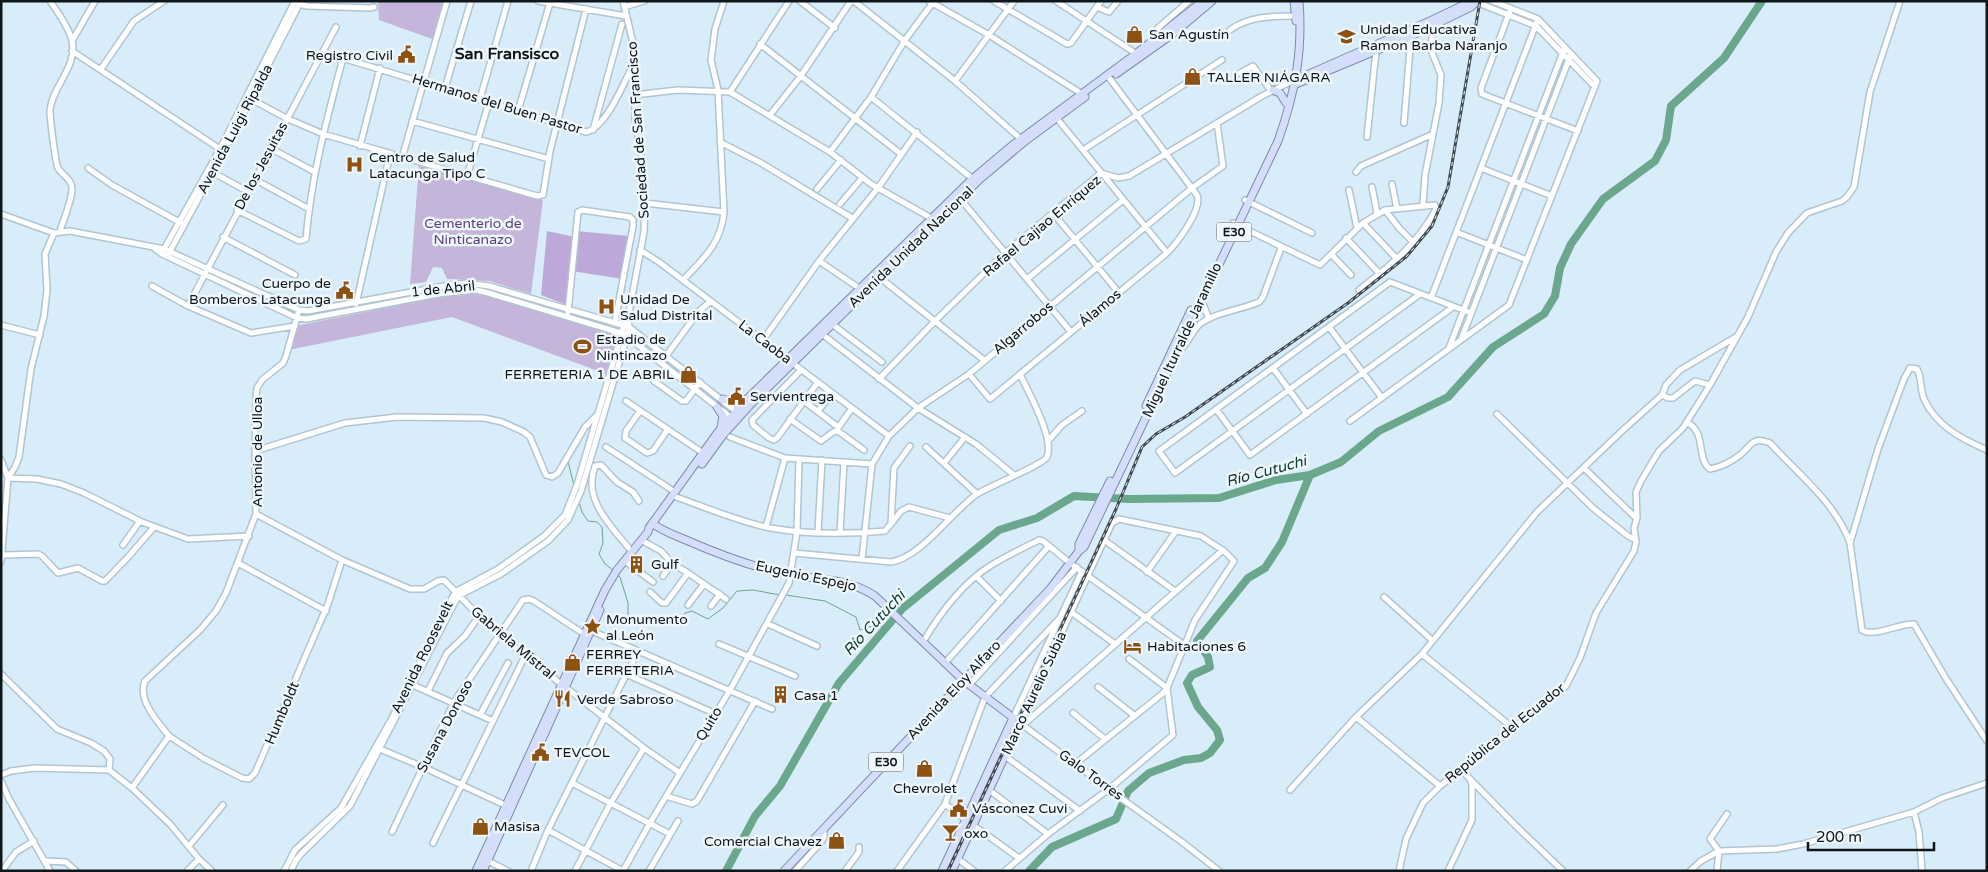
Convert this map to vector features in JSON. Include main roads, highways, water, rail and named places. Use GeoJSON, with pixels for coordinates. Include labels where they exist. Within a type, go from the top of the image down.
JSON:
{"type":"FeatureCollection","features":[{"type":"Feature","properties":{"kind":"main road","name":"Avenida Unidad Nacional"},"geometry":{"type":"LineString","coordinates":[[1160,39],[1203,1]]}},
{"type":"Feature","properties":{"kind":"main road","name":"Avenida Unidad Nacional"},"geometry":{"type":"LineString","coordinates":[[676,495],[720,430],[790,361],[859,288],[877,275],[958,196],[972,179],[1022,140],[1212,1]]}},
{"type":"Feature","properties":{"kind":"main road","name":"Miguel Iturralde Jaramillo"},"geometry":{"type":"LineString","coordinates":[[1247,201],[1274,139],[1294,82],[1296,16],[1294,1]]}},
{"type":"Feature","properties":{"kind":"main road","name":"Miguel Iturralde Jaramillo"},"geometry":{"type":"LineString","coordinates":[[1127,451],[1235,224],[1278,141],[1294,82],[1300,42],[1299,1]]}},
{"type":"Feature","properties":{"kind":"main road","name":"Rafael Cajiao Enríquez"},"geometry":{"type":"LineString","coordinates":[[1378,48],[1471,7],[1476,2]]}},
{"type":"Feature","properties":{"kind":"main road","name":"Rafael Cajiao Enríquez"},"geometry":{"type":"LineString","coordinates":[[1294,82],[1411,36],[1433,23]]}},
{"type":"Feature","properties":{"kind":"main road","name":"Avenida Unidad Nacional"},"geometry":{"type":"LineString","coordinates":[[1055,117],[1082,94],[1108,77]]}},
{"type":"Feature","properties":{"kind":"main road"},"geometry":{"type":"LineString","coordinates":[[1272,91],[1280,93],[1286,103]]}},
{"type":"Feature","properties":{"kind":"main road","name":"Avenida Unidad Nacional"},"geometry":{"type":"LineString","coordinates":[[564,686],[584,634],[605,590],[623,563],[654,525],[744,402],[822,334],[931,218],[999,162],[1022,140]]}},
{"type":"Feature","properties":{"kind":"main road","name":"Miguel Iturralde Jaramillo"},"geometry":{"type":"LineString","coordinates":[[1127,451],[1178,352],[1235,224]]}},
{"type":"Feature","properties":{"kind":"main road"},"geometry":{"type":"LineString","coordinates":[[722,399],[738,403],[744,402]]}},
{"type":"Feature","properties":{"kind":"main road"},"geometry":{"type":"LineString","coordinates":[[717,407],[723,416],[720,430]]}},
{"type":"Feature","properties":{"kind":"main road","name":"Avenida Eloy Alfaro"},"geometry":{"type":"LineString","coordinates":[[784,871],[966,682],[1084,547],[1127,451]]}},
{"type":"Feature","properties":{"kind":"main road","name":"Eugenio Espejo"},"geometry":{"type":"LineString","coordinates":[[654,525],[711,552],[757,567],[850,583],[863,588],[875,596],[966,682]]}},
{"type":"Feature","properties":{"kind":"main road","name":"Avenida Unidad Nacional"},"geometry":{"type":"LineString","coordinates":[[476,871],[509,807],[564,686],[592,631],[608,592],[607,588]]}},
{"type":"Feature","properties":{"kind":"main road","name":"Galo Torres"},"geometry":{"type":"LineString","coordinates":[[966,682],[1022,724]]}},
{"type":"Feature","properties":{"kind":"main road","name":"Marco Aurelio Subia"},"geometry":{"type":"LineString","coordinates":[[942,871],[1013,718]]}},
{"type":"Feature","properties":{"kind":"main road","name":"Marco Aurelio Subia"},"geometry":{"type":"LineString","coordinates":[[952,871],[1005,756],[1022,724]]}},
{"type":"Feature","properties":{"kind":"main road","name":"Avenida Unidad Nacional"},"geometry":{"type":"LineString","coordinates":[[483,871],[509,807]]}},
{"type":"Feature","properties":{"kind":"waterway","name":"Río Cutuchi"},"geometry":{"type":"LineString","coordinates":[[726,871],[755,816],[780,786],[839,683],[902,609],[999,530],[1037,518],[1074,496],[1129,499],[1219,498],[1276,480],[1310,475],[1341,462],[1379,431],[1448,397],[1493,347],[1544,314],[1555,296],[1560,268],[1571,244],[1603,199],[1655,161],[1666,140],[1671,106],[1724,58],[1762,1]]}},
{"type":"Feature","properties":{"kind":"waterway"},"geometry":{"type":"LineString","coordinates":[[568,461],[574,486]]}},
{"type":"Feature","properties":{"kind":"waterway"},"geometry":{"type":"LineString","coordinates":[[1029,871],[1052,847],[1116,819],[1128,791],[1149,773],[1184,760],[1201,758],[1210,753],[1220,740],[1217,730],[1198,707],[1187,683],[1192,675],[1210,667],[1208,657],[1197,641],[1248,578],[1265,568],[1282,542],[1310,475]]}},
{"type":"Feature","properties":{"kind":"waterway"},"geometry":{"type":"LineString","coordinates":[[579,502],[582,512],[588,521],[597,522],[602,527],[603,543],[599,554],[605,564],[613,570]]}},
{"type":"Feature","properties":{"kind":"waterway"},"geometry":{"type":"LineString","coordinates":[[617,575],[620,577],[628,603],[628,615],[642,625],[680,620],[685,613],[692,611],[708,619],[723,608],[737,591],[753,590],[780,595]]}},
{"type":"Feature","properties":{"kind":"waterway"},"geometry":{"type":"LineString","coordinates":[[786,595],[825,601],[856,617],[860,630],[869,627],[888,626]]}},
{"type":"Feature","properties":{"kind":"railway"},"geometry":{"type":"LineString","coordinates":[[948,871],[1116,509],[1142,447],[1156,434],[1185,417],[1348,303],[1407,256],[1432,226],[1448,187],[1480,1]]}},
{"type":"Feature","properties":{"kind":"place","name":"San Agustín"},"geometry":{"type":"Point","coordinates":[1135,34]}},
{"type":"Feature","properties":{"kind":"place","name":"Unidad Educativa Ramon Barba Naranjo"},"geometry":{"type":"Point","coordinates":[1346,37]}},
{"type":"Feature","properties":{"kind":"place","name":"Registro Civil"},"geometry":{"type":"Point","coordinates":[407,55]}},
{"type":"Feature","properties":{"kind":"place","name":"TALLER NIÁGARA"},"geometry":{"type":"Point","coordinates":[1193,77]}},
{"type":"Feature","properties":{"kind":"place","name":"Centro de Salud Latacunga Tipo C"},"geometry":{"type":"Point","coordinates":[355,165]}},
{"type":"Feature","properties":{"kind":"place","name":"Cuerpo de Bomberos Latacunga"},"geometry":{"type":"Point","coordinates":[345,291]}},
{"type":"Feature","properties":{"kind":"place","name":"Unidad De Salud Distrital"},"geometry":{"type":"Point","coordinates":[606,307]}},
{"type":"Feature","properties":{"kind":"place","name":"Estadio de Nintincazo"},"geometry":{"type":"Point","coordinates":[582,347]}},
{"type":"Feature","properties":{"kind":"place","name":"FERRETERIA 1 DE ABRIL"},"geometry":{"type":"Point","coordinates":[688,374]}},
{"type":"Feature","properties":{"kind":"place","name":"Servientrega"},"geometry":{"type":"Point","coordinates":[736,396]}},
{"type":"Feature","properties":{"kind":"place","name":"Gulf"},"geometry":{"type":"Point","coordinates":[637,564]}},
{"type":"Feature","properties":{"kind":"place","name":"Monumento al León"},"geometry":{"type":"Point","coordinates":[592,627]}},
{"type":"Feature","properties":{"kind":"place","name":"Habitaciones 6"},"geometry":{"type":"Point","coordinates":[1133,646]}},
{"type":"Feature","properties":{"kind":"place","name":"FERREY FERRETERIA"},"geometry":{"type":"Point","coordinates":[572,662]}},
{"type":"Feature","properties":{"kind":"place","name":"Casa 1"},"geometry":{"type":"Point","coordinates":[780,695]}},
{"type":"Feature","properties":{"kind":"place","name":"Verde Sabroso"},"geometry":{"type":"Point","coordinates":[563,699]}},
{"type":"Feature","properties":{"kind":"place","name":"TEVCOL"},"geometry":{"type":"Point","coordinates":[540,752]}},
{"type":"Feature","properties":{"kind":"place","name":"Chevrolet"},"geometry":{"type":"Point","coordinates":[925,768]}},
{"type":"Feature","properties":{"kind":"place","name":"Vásconez Cuvi"},"geometry":{"type":"Point","coordinates":[958,808]}},
{"type":"Feature","properties":{"kind":"place","name":"Masisa"},"geometry":{"type":"Point","coordinates":[480,826]}},
{"type":"Feature","properties":{"kind":"place","name":"oxo"},"geometry":{"type":"Point","coordinates":[950,833]}},
{"type":"Feature","properties":{"kind":"place","name":"Comercial Chavez"},"geometry":{"type":"Point","coordinates":[836,841]}},
{"type":"Feature","properties":{"kind":"district","name":"San Fransisco"},"geometry":{"type":"Point","coordinates":[507,54]}},
{"type":"Feature","properties":{"kind":"park label","name":"Cementerio de Ninticanazo"},"geometry":{"type":"Point","coordinates":[473,232]}}]}
